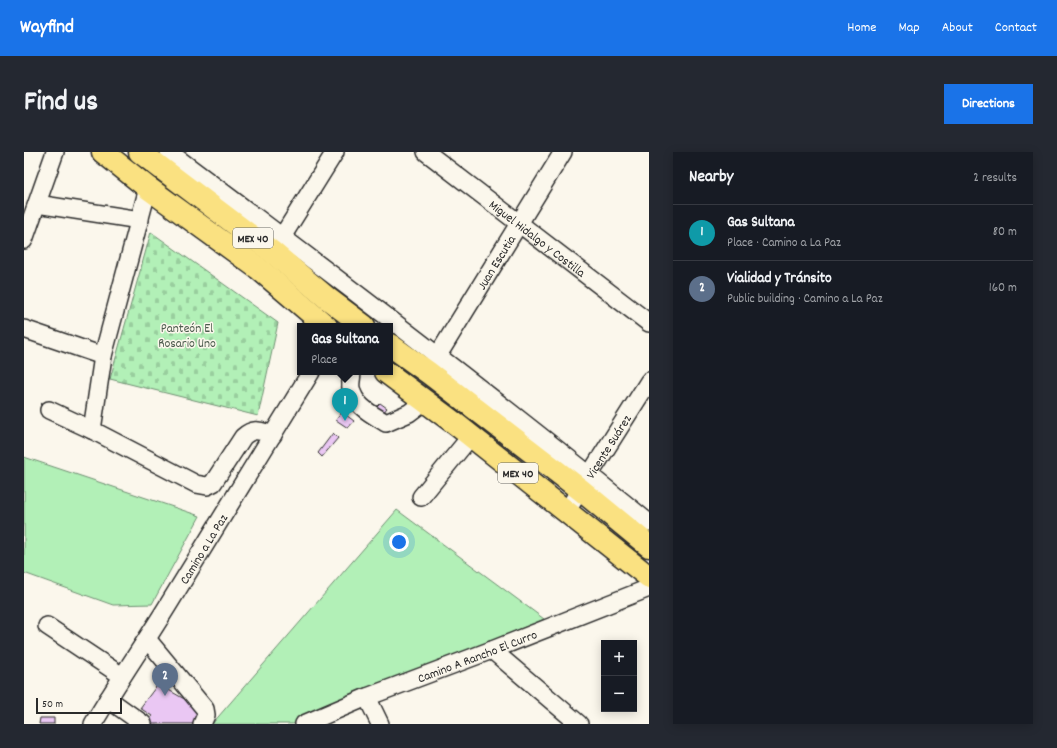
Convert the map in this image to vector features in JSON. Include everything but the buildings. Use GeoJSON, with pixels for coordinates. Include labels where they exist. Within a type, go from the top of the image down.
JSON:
{"type":"FeatureCollection","features":[{"type":"Feature","properties":{"kind":"main road","name":"MEX 40"},"geometry":{"type":"LineString","coordinates":[[103,152],[148,188],[270,252],[324,323]]}},
{"type":"Feature","properties":{"kind":"main road","name":"MEX 40"},"geometry":{"type":"LineString","coordinates":[[140,152],[360,323]]}},
{"type":"Feature","properties":{"kind":"main road"},"geometry":{"type":"LineString","coordinates":[[327,298],[333,323]]}},
{"type":"Feature","properties":{"kind":"main road","name":"MEX 40"},"geometry":{"type":"LineString","coordinates":[[393,346],[433,364],[586,483],[643,531],[649,546]]}},
{"type":"Feature","properties":{"kind":"main road","name":"MEX 40"},"geometry":{"type":"LineString","coordinates":[[390,375],[471,436],[649,577]]}},
{"type":"Feature","properties":{"kind":"street"},"geometry":{"type":"LineString","coordinates":[[24,240],[55,152]]}},
{"type":"Feature","properties":{"kind":"street"},"geometry":{"type":"LineString","coordinates":[[169,152],[270,252],[373,323]]}},
{"type":"Feature","properties":{"kind":"street"},"geometry":{"type":"LineString","coordinates":[[270,252],[335,152]]}},
{"type":"Feature","properties":{"kind":"street","name":"Miguel Hidalgo y Costilla"},"geometry":{"type":"LineString","coordinates":[[426,152],[649,323]]}},
{"type":"Feature","properties":{"kind":"street","name":"Juan Escutia"},"geometry":{"type":"LineString","coordinates":[[433,364],[563,152]]}},
{"type":"Feature","properties":{"kind":"street"},"geometry":{"type":"LineString","coordinates":[[92,430],[103,356],[148,188]]}},
{"type":"Feature","properties":{"kind":"street"},"geometry":{"type":"LineString","coordinates":[[37,204],[140,220]]}},
{"type":"Feature","properties":{"kind":"street"},"geometry":{"type":"LineString","coordinates":[[24,329],[103,356]]}},
{"type":"Feature","properties":{"kind":"street"},"geometry":{"type":"LineString","coordinates":[[393,337],[433,364]]}},
{"type":"Feature","properties":{"kind":"street","name":"Camino a La Paz"},"geometry":{"type":"LineString","coordinates":[[93,724],[309,375]]}},
{"type":"Feature","properties":{"kind":"street"},"geometry":{"type":"LineString","coordinates":[[352,375],[351,388],[357,402],[366,411],[386,423],[409,413],[425,401]]}},
{"type":"Feature","properties":{"kind":"street","name":"Vicente Suárez"},"geometry":{"type":"LineString","coordinates":[[566,512],[586,483],[649,381]]}},
{"type":"Feature","properties":{"kind":"street"},"geometry":{"type":"LineString","coordinates":[[49,410],[92,430],[196,484],[207,486],[214,483],[243,437],[249,431],[259,430],[273,434]]}},
{"type":"Feature","properties":{"kind":"street"},"geometry":{"type":"LineString","coordinates":[[422,497],[471,436]]}},
{"type":"Feature","properties":{"kind":"street","name":"Camino A Rancho El Curro"},"geometry":{"type":"LineString","coordinates":[[304,724],[367,697],[492,650],[649,588]]}},
{"type":"Feature","properties":{"kind":"street"},"geometry":{"type":"LineString","coordinates":[[47,626],[122,676]]}},
{"type":"Feature","properties":{"kind":"street"},"geometry":{"type":"LineString","coordinates":[[147,639],[205,709],[206,715],[202,724]]}},
{"type":"Feature","properties":{"kind":"street"},"geometry":{"type":"LineString","coordinates":[[492,650],[579,724]]}},
{"type":"Feature","properties":{"kind":"street"},"geometry":{"type":"LineString","coordinates":[[367,697],[380,724]]}},
{"type":"Feature","properties":{"kind":"street"},"geometry":{"type":"LineString","coordinates":[[108,699],[143,724]]}},
{"type":"Feature","properties":{"kind":"green space","name":"Panteón El Rosario Uno"},"geometry":{"type":"Polygon","coordinates":[[[151,232],[278,323],[258,416],[110,379],[151,232]]]}},
{"type":"Feature","properties":{"kind":"green space"},"geometry":{"type":"Polygon","coordinates":[[[24,457],[200,516],[152,604],[113,605],[24,573],[24,457]]]}},
{"type":"Feature","properties":{"kind":"green space"},"geometry":{"type":"Polygon","coordinates":[[[397,510],[544,619],[293,724],[212,724],[397,510]]]}},
{"type":"Feature","properties":{"kind":"place","name":"Gas Sultana"},"geometry":{"type":"Point","coordinates":[345,421]}},
{"type":"Feature","properties":{"kind":"place","name":"Vialidad y Tránsito"},"geometry":{"type":"Point","coordinates":[165,696]}}]}
